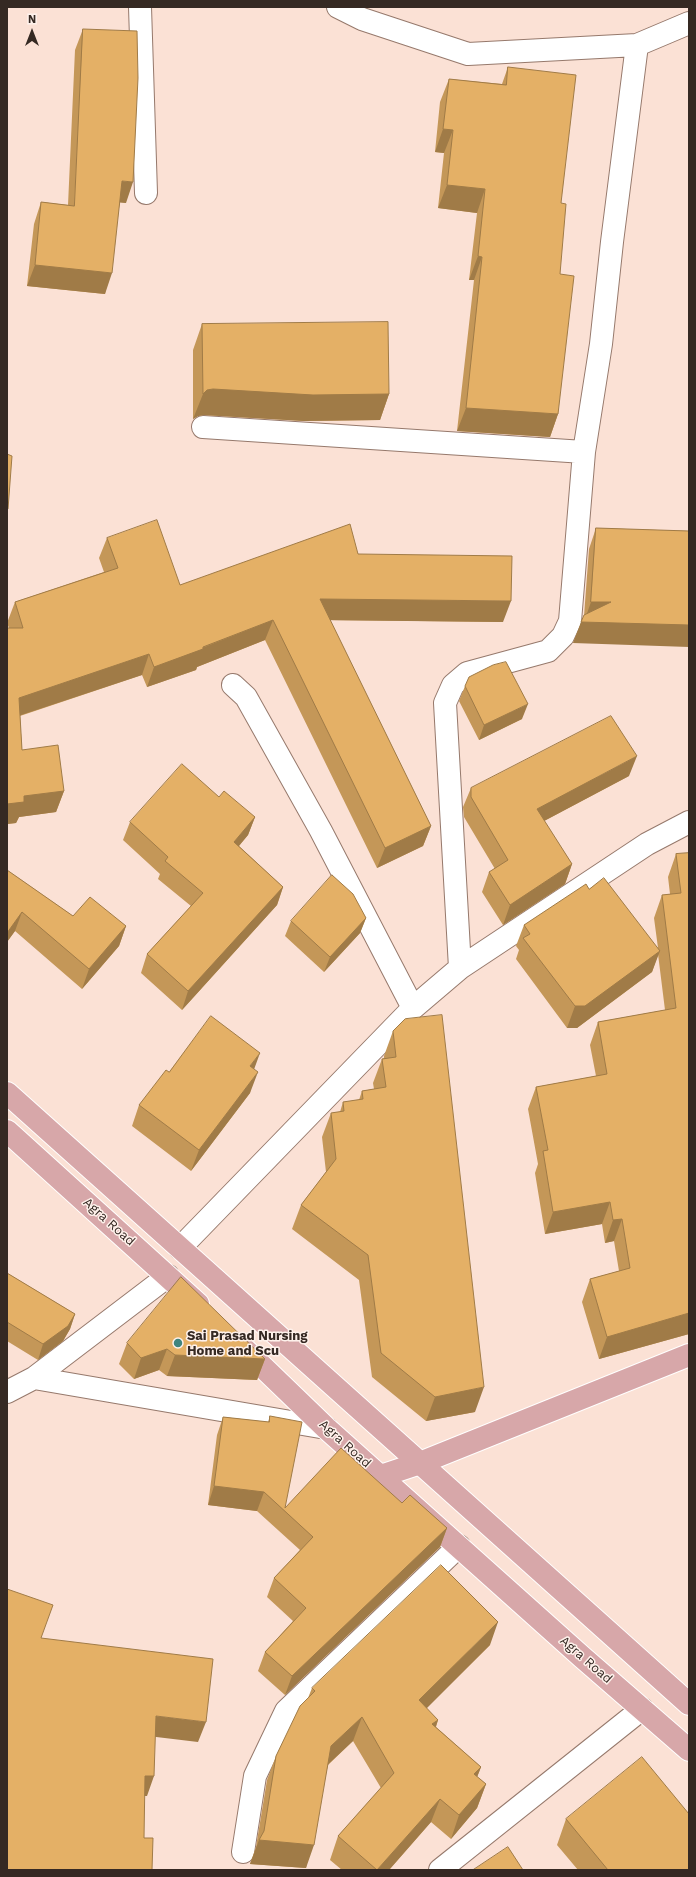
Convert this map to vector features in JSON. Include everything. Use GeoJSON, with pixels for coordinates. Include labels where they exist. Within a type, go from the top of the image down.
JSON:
{"type":"FeatureCollection","features":[{"type":"Feature","properties":{"kind":"main road"},"geometry":{"type":"LineString","coordinates":[[7,1093],[689,1704]]}},
{"type":"Feature","properties":{"kind":"main road","name":"Agra Road"},"geometry":{"type":"LineString","coordinates":[[7,1131],[168,1276],[326,1428],[689,1750]]}},
{"type":"Feature","properties":{"kind":"main road"},"geometry":{"type":"LineString","coordinates":[[381,1476],[420,1463],[689,1355]]}},
{"type":"Feature","properties":{"kind":"street"},"geometry":{"type":"LineString","coordinates":[[140,7],[146,193]]}},
{"type":"Feature","properties":{"kind":"street"},"geometry":{"type":"LineString","coordinates":[[338,7],[362,18],[468,54],[637,45],[689,23]]}},
{"type":"Feature","properties":{"kind":"street"},"geometry":{"type":"LineString","coordinates":[[460,968],[445,703],[453,685],[468,673],[548,651],[563,636],[570,620],[584,452],[601,344],[612,242],[637,45]]}},
{"type":"Feature","properties":{"kind":"street"},"geometry":{"type":"LineString","coordinates":[[203,427],[584,452]]}},
{"type":"Feature","properties":{"kind":"street"},"geometry":{"type":"LineString","coordinates":[[233,685],[246,697],[318,824],[413,1008]]}},
{"type":"Feature","properties":{"kind":"street"},"geometry":{"type":"LineString","coordinates":[[180,1248],[413,1008],[460,968],[647,844],[689,822]]}},
{"type":"Feature","properties":{"kind":"street"},"geometry":{"type":"LineString","coordinates":[[7,1392],[34,1378],[168,1276]]}},
{"type":"Feature","properties":{"kind":"street"},"geometry":{"type":"LineString","coordinates":[[34,1378],[326,1428]]}},
{"type":"Feature","properties":{"kind":"street"},"geometry":{"type":"LineString","coordinates":[[243,1852],[255,1776],[286,1711],[459,1546]]}},
{"type":"Feature","properties":{"kind":"street"},"geometry":{"type":"LineString","coordinates":[[440,1870],[642,1709]]}},
{"type":"Feature","properties":{"kind":"building"},"geometry":{"type":"Polygon","coordinates":[[[83,29],[137,31],[138,78],[133,182],[122,181],[112,273],[35,265],[41,202],[74,206],[83,29]]]}},
{"type":"Feature","properties":{"kind":"building"},"geometry":{"type":"Polygon","coordinates":[[[508,67],[576,75],[561,203],[566,204],[560,274],[574,276],[558,414],[466,408],[482,257],[478,256],[485,189],[447,185],[453,130],[443,129],[449,79],[506,85],[508,67]]]}},
{"type":"Feature","properties":{"kind":"building"},"geometry":{"type":"Polygon","coordinates":[[[388,322],[389,394],[313,395],[213,389],[207,390],[203,394],[202,324],[388,322]]]}},
{"type":"Feature","properties":{"kind":"building"},"geometry":{"type":"Polygon","coordinates":[[[7,454],[12,456],[8,509],[7,509],[7,454]]]}},
{"type":"Feature","properties":{"kind":"building"},"geometry":{"type":"Polygon","coordinates":[[[157,520],[180,585],[350,524],[358,554],[512,556],[511,601],[320,599],[431,826],[385,848],[273,620],[203,647],[203,649],[154,667],[149,654],[19,698],[22,750],[58,745],[64,791],[24,796],[24,802],[7,804],[7,628],[23,628],[15,602],[118,568],[107,538],[157,520]]]}},
{"type":"Feature","properties":{"kind":"building"},"geometry":{"type":"Polygon","coordinates":[[[596,528],[689,531],[689,625],[581,622],[584,615],[611,602],[591,602],[596,528]]]}},
{"type":"Feature","properties":{"kind":"building"},"geometry":{"type":"Polygon","coordinates":[[[506,662],[528,704],[484,725],[465,686],[469,677],[493,665],[506,662]]]}},
{"type":"Feature","properties":{"kind":"building"},"geometry":{"type":"Polygon","coordinates":[[[611,716],[637,756],[537,809],[572,864],[510,905],[489,872],[508,860],[471,797],[471,788],[611,716]]]}},
{"type":"Feature","properties":{"kind":"building"},"geometry":{"type":"Polygon","coordinates":[[[182,764],[219,797],[224,791],[255,817],[234,842],[283,887],[188,991],[147,954],[203,893],[165,861],[168,857],[130,822],[182,764]]]}},
{"type":"Feature","properties":{"kind":"building"},"geometry":{"type":"Polygon","coordinates":[[[689,853],[689,1313],[607,1337],[590,1279],[630,1268],[622,1219],[613,1220],[610,1202],[553,1212],[543,1151],[548,1150],[536,1087],[607,1074],[598,1022],[676,1008],[662,895],[681,893],[676,854],[689,853]]]}},
{"type":"Feature","properties":{"kind":"building"},"geometry":{"type":"Polygon","coordinates":[[[7,870],[73,916],[90,897],[126,926],[89,969],[22,912],[7,933],[7,870]]]}},
{"type":"Feature","properties":{"kind":"building"},"geometry":{"type":"Polygon","coordinates":[[[332,875],[353,894],[366,918],[330,957],[291,921],[332,875]]]}},
{"type":"Feature","properties":{"kind":"building"},"geometry":{"type":"Polygon","coordinates":[[[604,878],[660,951],[585,1006],[575,1006],[523,938],[530,934],[524,925],[586,884],[589,889],[604,878]]]}},
{"type":"Feature","properties":{"kind":"building"},"geometry":{"type":"Polygon","coordinates":[[[442,1015],[484,1387],[435,1397],[381,1353],[368,1255],[301,1205],[336,1159],[331,1113],[344,1111],[343,1102],[363,1099],[362,1091],[386,1087],[382,1059],[396,1057],[393,1031],[405,1019],[442,1015]]]}},
{"type":"Feature","properties":{"kind":"building"},"geometry":{"type":"Polygon","coordinates":[[[211,1016],[260,1053],[250,1066],[258,1072],[199,1150],[139,1105],[166,1070],[169,1072],[211,1016]]]}},
{"type":"Feature","properties":{"kind":"building"},"geometry":{"type":"Polygon","coordinates":[[[7,1273],[75,1314],[68,1326],[43,1344],[7,1322],[7,1273]]]}},
{"type":"Feature","properties":{"kind":"building"},"geometry":{"type":"Polygon","coordinates":[[[181,1277],[265,1359],[175,1355],[167,1349],[141,1358],[127,1343],[181,1277]]]}},
{"type":"Feature","properties":{"kind":"building"},"geometry":{"type":"Polygon","coordinates":[[[270,1416],[302,1422],[285,1508],[341,1448],[402,1503],[410,1495],[447,1528],[292,1676],[265,1652],[306,1608],[274,1578],[313,1537],[264,1492],[214,1486],[223,1417],[269,1422],[270,1416]]]}},
{"type":"Feature","properties":{"kind":"building"},"geometry":{"type":"Polygon","coordinates":[[[441,1565],[498,1622],[419,1700],[438,1720],[432,1724],[481,1767],[474,1774],[486,1784],[459,1815],[440,1799],[377,1870],[338,1836],[394,1773],[362,1717],[331,1746],[314,1845],[259,1840],[264,1831],[276,1756],[300,1706],[315,1691],[312,1688],[441,1565]]]}},
{"type":"Feature","properties":{"kind":"building"},"geometry":{"type":"Polygon","coordinates":[[[7,1589],[53,1605],[41,1638],[213,1659],[206,1722],[156,1716],[154,1776],[145,1776],[144,1838],[153,1838],[152,1870],[7,1870],[7,1589]]]}},
{"type":"Feature","properties":{"kind":"building"},"geometry":{"type":"Polygon","coordinates":[[[642,1757],[689,1814],[689,1870],[608,1870],[566,1819],[642,1757]]]}},
{"type":"Feature","properties":{"kind":"building"},"geometry":{"type":"Polygon","coordinates":[[[508,1847],[523,1870],[473,1870],[508,1847]]]}},
{"type":"Feature","properties":{"kind":"place","name":"Sai Prasad Nursing Home and Scu"},"geometry":{"type":"Point","coordinates":[178,1343]}}]}
